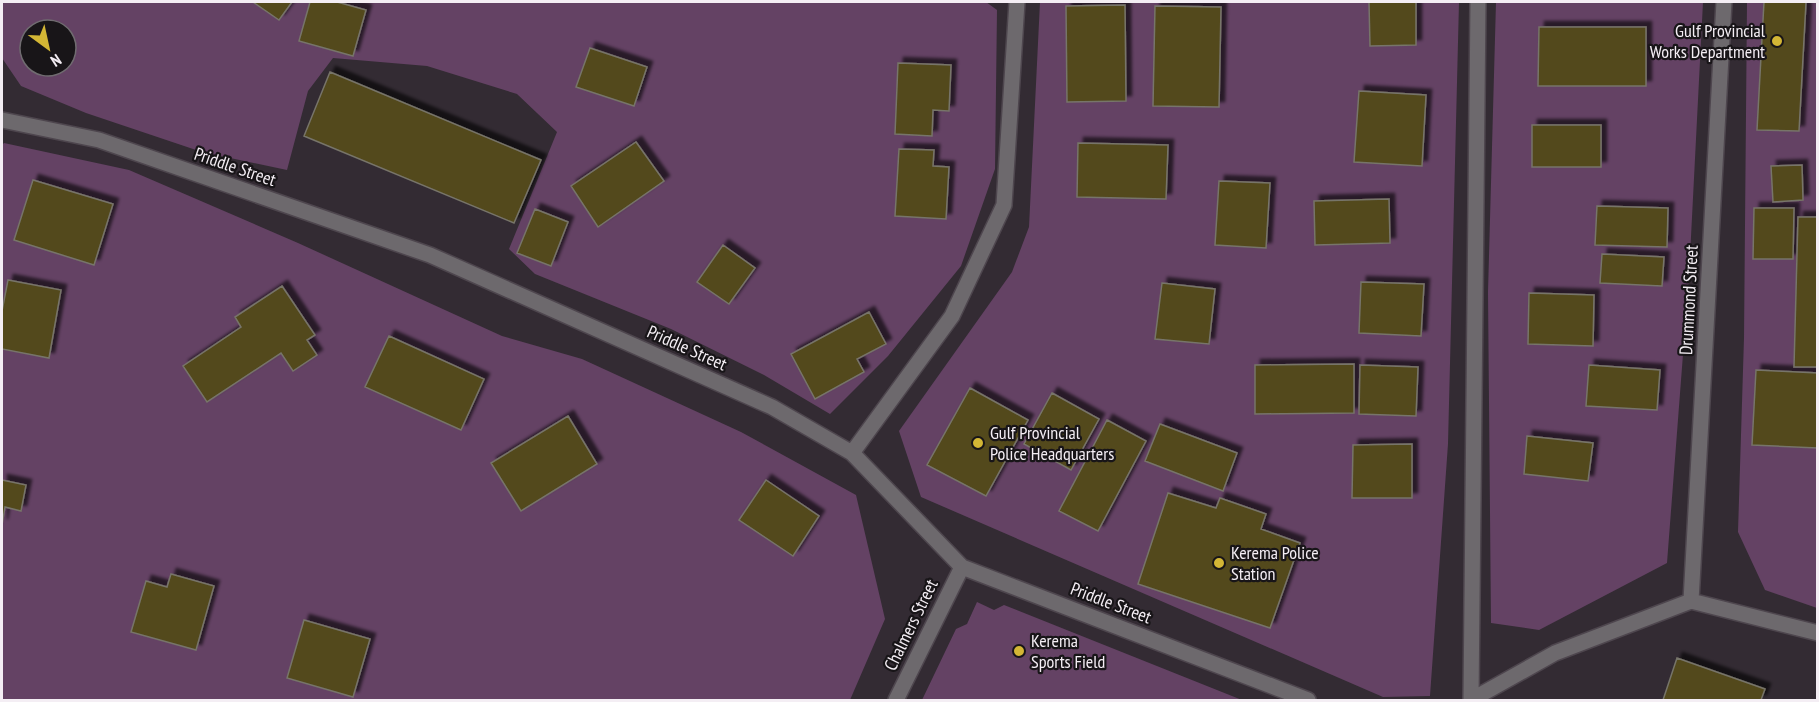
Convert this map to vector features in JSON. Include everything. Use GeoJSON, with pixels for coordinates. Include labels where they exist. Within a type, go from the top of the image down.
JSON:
{"type":"FeatureCollection","features":[{"type":"Feature","properties":{"kind":"street"},"geometry":{"type":"LineString","coordinates":[[852,453],[952,316],[1004,205],[1017,2]]}},
{"type":"Feature","properties":{"kind":"street"},"geometry":{"type":"LineString","coordinates":[[1478,2],[1471,700],[1555,653],[1690,601],[1818,633]]}},
{"type":"Feature","properties":{"kind":"street","name":"Drummond Street"},"geometry":{"type":"LineString","coordinates":[[1690,601],[1724,2]]}},
{"type":"Feature","properties":{"kind":"street","name":"Priddle Street"},"geometry":{"type":"LineString","coordinates":[[2,120],[99,140],[430,255],[772,407],[852,453],[962,567],[1308,700]]}},
{"type":"Feature","properties":{"kind":"street","name":"Chalmers Street"},"geometry":{"type":"LineString","coordinates":[[896,700],[962,567]]}},
{"type":"Feature","properties":{"kind":"shaded area"},"geometry":{"type":"Polygon","coordinates":[[[2,2],[986,2],[997,10],[995,169],[961,266],[888,356],[830,414],[764,375],[671,329],[535,274],[509,249],[557,132],[517,94],[427,66],[333,58],[308,91],[287,170],[202,152],[86,113],[21,86],[2,58],[2,2]]]}},
{"type":"Feature","properties":{"kind":"shaded area"},"geometry":{"type":"Polygon","coordinates":[[[1040,2],[1459,2],[1448,444],[1430,696],[1383,697],[921,497],[899,431],[1012,272],[1029,227],[1040,2]]]}},
{"type":"Feature","properties":{"kind":"shaded area"},"geometry":{"type":"Polygon","coordinates":[[[1496,2],[1703,2],[1689,276],[1667,563],[1539,630],[1491,623],[1488,292],[1496,2]]]}},
{"type":"Feature","properties":{"kind":"shaded area"},"geometry":{"type":"Polygon","coordinates":[[[1747,2],[1817,2],[1817,608],[1765,590],[1738,532],[1744,338],[1747,2]]]}},
{"type":"Feature","properties":{"kind":"shaded area"},"geometry":{"type":"Polygon","coordinates":[[[4,143],[129,170],[298,243],[502,336],[582,359],[741,432],[856,495],[885,619],[850,700],[2,700],[2,145],[4,143]]]}},
{"type":"Feature","properties":{"kind":"shaded area","name":"Kerema Sports Field"},"geometry":{"type":"Polygon","coordinates":[[[977,602],[994,610],[1004,605],[1242,700],[922,700],[956,629],[967,624],[977,602]]]}},
{"type":"Feature","properties":{"kind":"building"},"geometry":{"type":"Polygon","coordinates":[[[253,2],[292,2],[279,20],[253,2]]]}},
{"type":"Feature","properties":{"kind":"building"},"geometry":{"type":"Polygon","coordinates":[[[310,2],[337,2],[366,10],[353,56],[299,41],[310,2]]]}},
{"type":"Feature","properties":{"kind":"building"},"geometry":{"type":"Polygon","coordinates":[[[1369,2],[1416,2],[1416,45],[1370,46],[1369,2]]]}},
{"type":"Feature","properties":{"kind":"building"},"geometry":{"type":"Polygon","coordinates":[[[1764,2],[1806,2],[1799,131],[1757,130],[1764,2]]]}},
{"type":"Feature","properties":{"kind":"building"},"geometry":{"type":"Polygon","coordinates":[[[1125,5],[1126,101],[1067,102],[1066,6],[1125,5]]]}},
{"type":"Feature","properties":{"kind":"building"},"geometry":{"type":"Polygon","coordinates":[[[1155,6],[1221,7],[1219,107],[1153,106],[1155,6]]]}},
{"type":"Feature","properties":{"kind":"building"},"geometry":{"type":"Polygon","coordinates":[[[1539,27],[1646,27],[1646,86],[1538,86],[1539,27]]]}},
{"type":"Feature","properties":{"kind":"building"},"geometry":{"type":"Polygon","coordinates":[[[590,48],[647,67],[634,106],[576,87],[590,48]]]}},
{"type":"Feature","properties":{"kind":"building"},"geometry":{"type":"Polygon","coordinates":[[[898,63],[951,65],[949,111],[933,110],[932,136],[895,134],[898,63]]]}},
{"type":"Feature","properties":{"kind":"building"},"geometry":{"type":"Polygon","coordinates":[[[330,72],[541,160],[514,223],[304,136],[330,72]]]}},
{"type":"Feature","properties":{"kind":"building"},"geometry":{"type":"Polygon","coordinates":[[[1359,91],[1426,95],[1422,166],[1354,162],[1359,91]]]}},
{"type":"Feature","properties":{"kind":"building"},"geometry":{"type":"Polygon","coordinates":[[[1532,125],[1601,125],[1601,167],[1532,167],[1532,125]]]}},
{"type":"Feature","properties":{"kind":"building"},"geometry":{"type":"Polygon","coordinates":[[[636,142],[664,181],[598,227],[571,186],[636,142]]]}},
{"type":"Feature","properties":{"kind":"building"},"geometry":{"type":"Polygon","coordinates":[[[1078,143],[1168,145],[1166,199],[1077,197],[1078,143]]]}},
{"type":"Feature","properties":{"kind":"building"},"geometry":{"type":"Polygon","coordinates":[[[899,149],[934,150],[933,166],[949,167],[946,219],[895,216],[899,149]]]}},
{"type":"Feature","properties":{"kind":"building"},"geometry":{"type":"Polygon","coordinates":[[[1802,165],[1803,200],[1773,202],[1771,166],[1802,165]]]}},
{"type":"Feature","properties":{"kind":"building"},"geometry":{"type":"Polygon","coordinates":[[[33,180],[113,204],[94,265],[14,240],[33,180]]]}},
{"type":"Feature","properties":{"kind":"building"},"geometry":{"type":"Polygon","coordinates":[[[1219,181],[1270,183],[1266,248],[1215,245],[1219,181]]]}},
{"type":"Feature","properties":{"kind":"building"},"geometry":{"type":"Polygon","coordinates":[[[1389,199],[1390,243],[1315,245],[1314,201],[1389,199]]]}},
{"type":"Feature","properties":{"kind":"building"},"geometry":{"type":"Polygon","coordinates":[[[1597,206],[1668,208],[1667,247],[1595,245],[1597,206]]]}},
{"type":"Feature","properties":{"kind":"building"},"geometry":{"type":"Polygon","coordinates":[[[1754,208],[1794,208],[1793,259],[1753,259],[1754,208]]]}},
{"type":"Feature","properties":{"kind":"building"},"geometry":{"type":"Polygon","coordinates":[[[535,209],[568,222],[551,266],[517,253],[535,209]]]}},
{"type":"Feature","properties":{"kind":"building"},"geometry":{"type":"Polygon","coordinates":[[[1798,217],[1818,217],[1818,367],[1794,367],[1798,217]]]}},
{"type":"Feature","properties":{"kind":"building"},"geometry":{"type":"Polygon","coordinates":[[[723,245],[755,268],[729,304],[697,282],[723,245]]]}},
{"type":"Feature","properties":{"kind":"building"},"geometry":{"type":"Polygon","coordinates":[[[1602,254],[1664,257],[1662,286],[1600,283],[1602,254]]]}},
{"type":"Feature","properties":{"kind":"building"},"geometry":{"type":"Polygon","coordinates":[[[8,280],[61,290],[49,358],[2,349],[2,311],[8,280]]]}},
{"type":"Feature","properties":{"kind":"building"},"geometry":{"type":"Polygon","coordinates":[[[1361,282],[1424,284],[1421,336],[1359,333],[1361,282]]]}},
{"type":"Feature","properties":{"kind":"building"},"geometry":{"type":"Polygon","coordinates":[[[1162,283],[1215,289],[1209,344],[1155,339],[1162,283]]]}},
{"type":"Feature","properties":{"kind":"building"},"geometry":{"type":"Polygon","coordinates":[[[282,286],[315,335],[307,340],[317,355],[293,371],[281,353],[207,402],[183,366],[241,327],[235,317],[282,286]]]}},
{"type":"Feature","properties":{"kind":"building"},"geometry":{"type":"Polygon","coordinates":[[[1529,293],[1594,295],[1593,346],[1528,344],[1529,293]]]}},
{"type":"Feature","properties":{"kind":"building"},"geometry":{"type":"Polygon","coordinates":[[[869,312],[886,344],[857,359],[864,372],[815,399],[791,354],[869,312]]]}},
{"type":"Feature","properties":{"kind":"building"},"geometry":{"type":"Polygon","coordinates":[[[389,336],[484,379],[461,430],[365,387],[389,336]]]}},
{"type":"Feature","properties":{"kind":"building"},"geometry":{"type":"Polygon","coordinates":[[[1354,364],[1354,413],[1255,414],[1255,365],[1354,364]]]}},
{"type":"Feature","properties":{"kind":"building"},"geometry":{"type":"Polygon","coordinates":[[[1360,365],[1418,367],[1416,416],[1359,414],[1360,365]]]}},
{"type":"Feature","properties":{"kind":"building"},"geometry":{"type":"Polygon","coordinates":[[[1589,365],[1660,370],[1657,410],[1586,406],[1589,365]]]}},
{"type":"Feature","properties":{"kind":"building"},"geometry":{"type":"Polygon","coordinates":[[[1756,370],[1818,373],[1818,448],[1752,445],[1756,370]]]}},
{"type":"Feature","properties":{"kind":"building"},"geometry":{"type":"Polygon","coordinates":[[[970,388],[1028,420],[986,496],[927,465],[970,388]]]}},
{"type":"Feature","properties":{"kind":"building"},"geometry":{"type":"Polygon","coordinates":[[[1052,393],[1099,419],[1071,470],[1024,444],[1052,393]]]}},
{"type":"Feature","properties":{"kind":"building"},"geometry":{"type":"Polygon","coordinates":[[[568,416],[597,464],[521,511],[491,463],[568,416]]]}},
{"type":"Feature","properties":{"kind":"building"},"geometry":{"type":"Polygon","coordinates":[[[1107,420],[1146,441],[1098,531],[1059,511],[1107,420]]]}},
{"type":"Feature","properties":{"kind":"building"},"geometry":{"type":"Polygon","coordinates":[[[1160,424],[1237,453],[1223,491],[1145,461],[1160,424]]]}},
{"type":"Feature","properties":{"kind":"building"},"geometry":{"type":"Polygon","coordinates":[[[1527,436],[1593,443],[1588,481],[1524,474],[1527,436]]]}},
{"type":"Feature","properties":{"kind":"building"},"geometry":{"type":"Polygon","coordinates":[[[1412,444],[1412,498],[1352,498],[1353,445],[1412,444]]]}},
{"type":"Feature","properties":{"kind":"building"},"geometry":{"type":"Polygon","coordinates":[[[2,480],[26,485],[21,511],[5,507],[2,525],[2,480]]]}},
{"type":"Feature","properties":{"kind":"building"},"geometry":{"type":"Polygon","coordinates":[[[766,480],[819,516],[793,556],[739,520],[766,480]]]}},
{"type":"Feature","properties":{"kind":"building","name":"Kerema Police Station"},"geometry":{"type":"Polygon","coordinates":[[[1168,493],[1216,508],[1220,498],[1266,514],[1261,529],[1300,543],[1270,628],[1138,584],[1168,493]]]}},
{"type":"Feature","properties":{"kind":"building"},"geometry":{"type":"Polygon","coordinates":[[[171,574],[214,586],[196,650],[131,632],[146,581],[167,587],[171,574]]]}},
{"type":"Feature","properties":{"kind":"building"},"geometry":{"type":"Polygon","coordinates":[[[304,620],[370,639],[353,697],[287,678],[304,620]]]}},
{"type":"Feature","properties":{"kind":"building"},"geometry":{"type":"Polygon","coordinates":[[[1677,658],[1765,689],[1761,700],[1663,700],[1677,658]]]}},
{"type":"Feature","properties":{"kind":"place","name":"Gulf Provincial Works Department"},"geometry":{"type":"Point","coordinates":[1777,41]}},
{"type":"Feature","properties":{"kind":"place","name":"Gulf Provincial Police Headquarters"},"geometry":{"type":"Point","coordinates":[978,443]}},
{"type":"Feature","properties":{"kind":"place","name":"Kerema Police Station"},"geometry":{"type":"Point","coordinates":[1219,563]}},
{"type":"Feature","properties":{"kind":"place","name":"Kerema Sports Field"},"geometry":{"type":"Point","coordinates":[1019,651]}}]}
